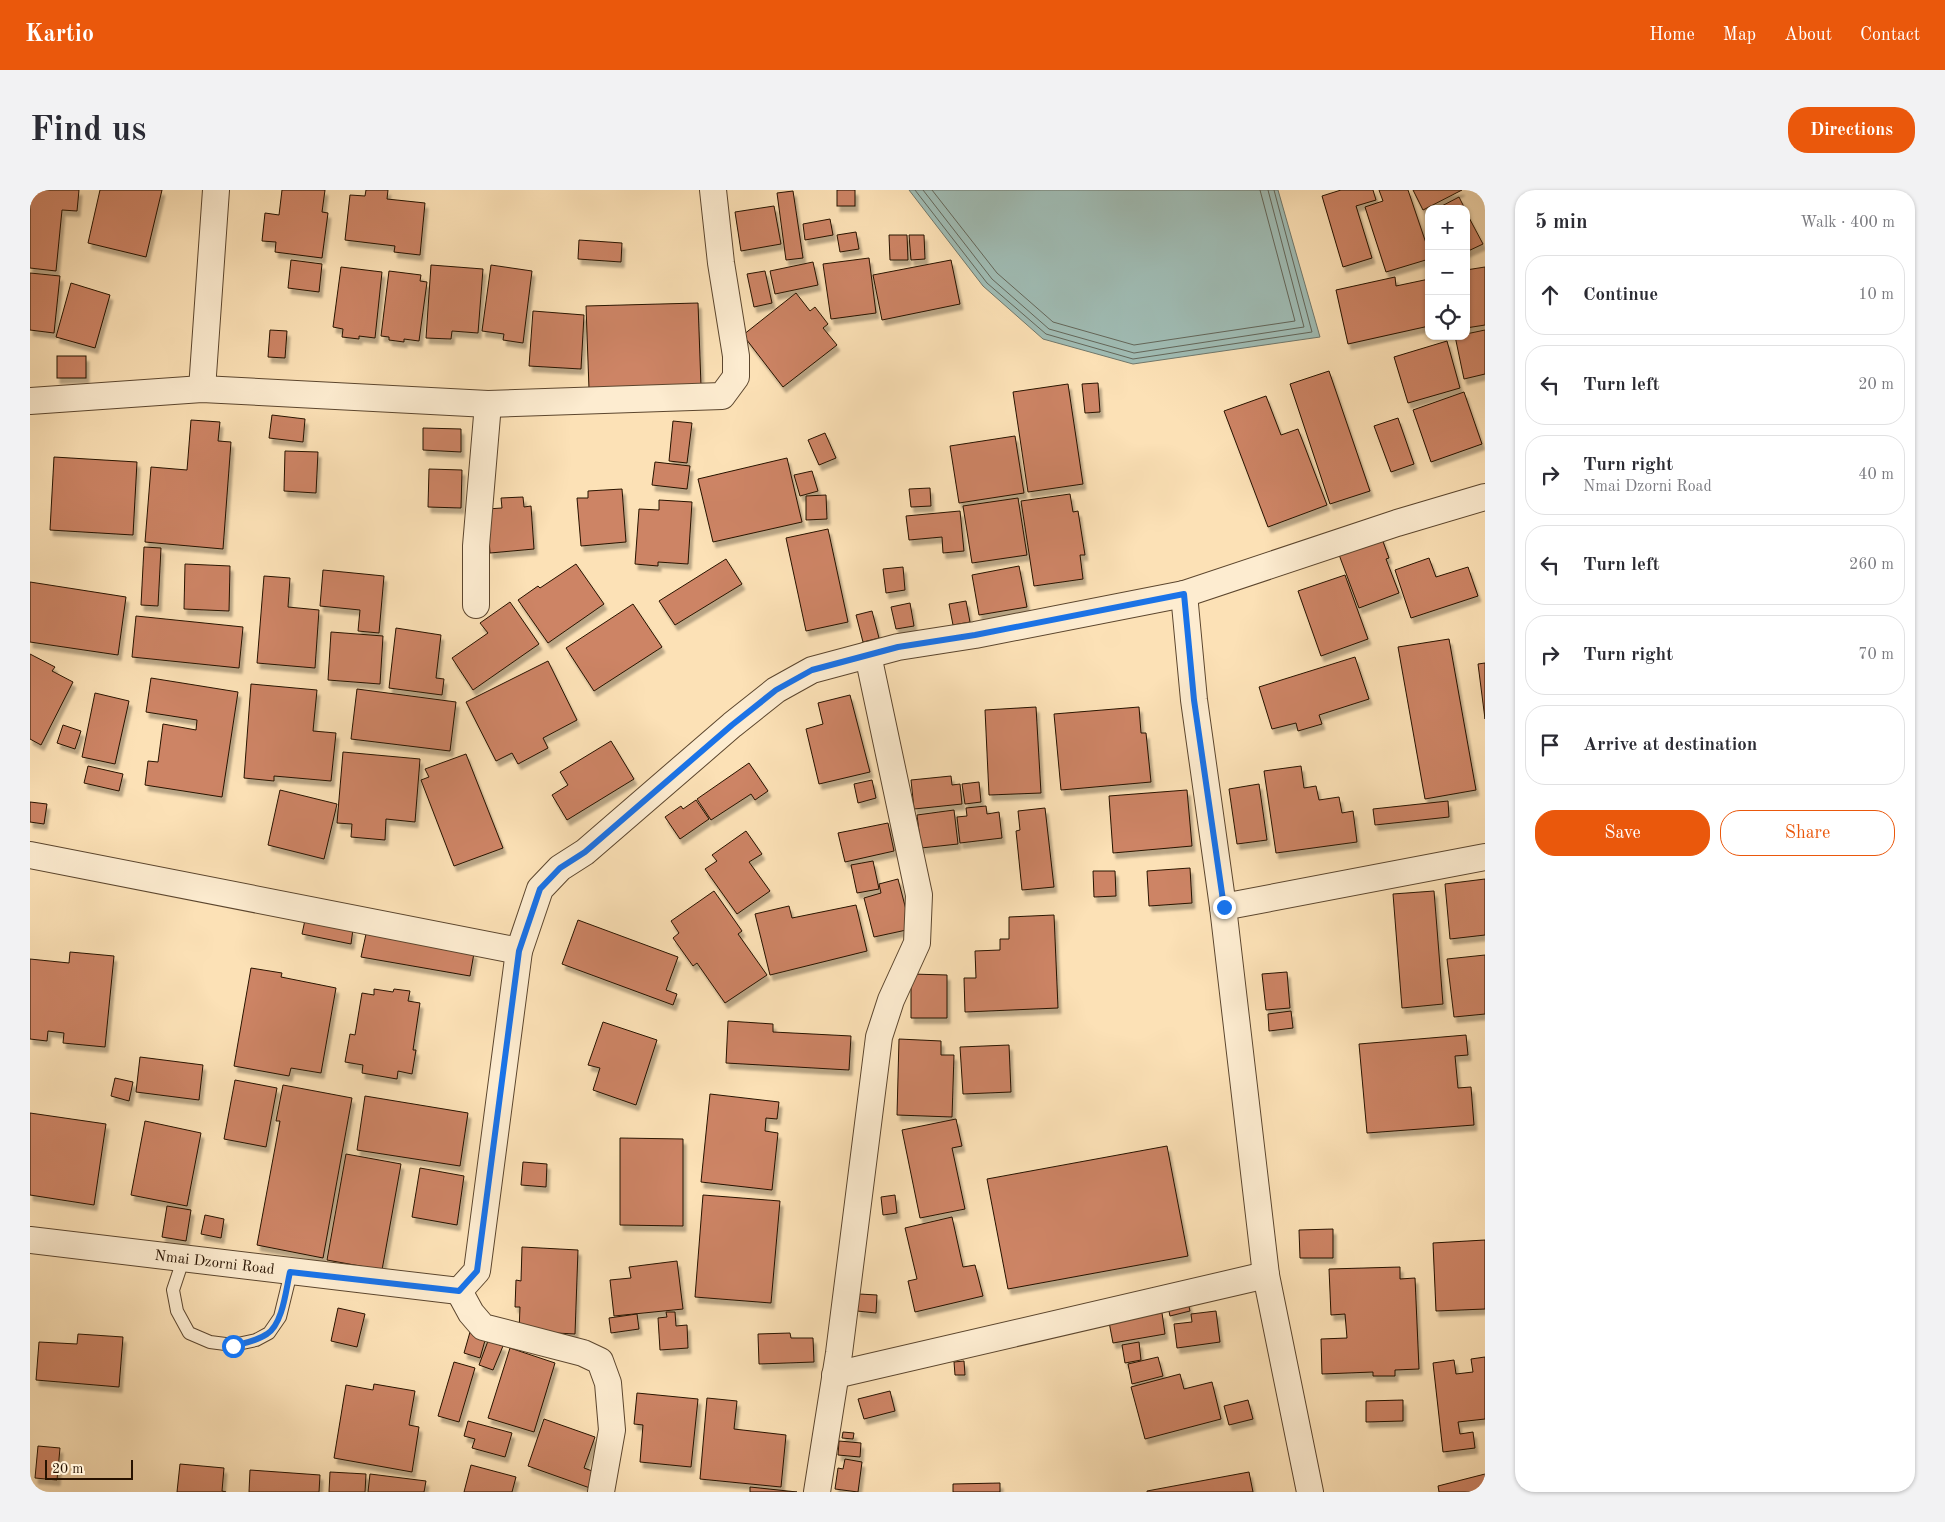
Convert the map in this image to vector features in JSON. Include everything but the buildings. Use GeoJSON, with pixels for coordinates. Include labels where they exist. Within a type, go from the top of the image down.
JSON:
{"type":"FeatureCollection","features":[{"type":"Feature","properties":{"kind":"street"},"geometry":{"type":"LineString","coordinates":[[202,389],[216,190]]}},
{"type":"Feature","properties":{"kind":"street"},"geometry":{"type":"LineString","coordinates":[[30,401],[202,389],[488,404],[722,396],[736,377],[736,356],[721,264],[713,190]]}},
{"type":"Feature","properties":{"kind":"street"},"geometry":{"type":"LineString","coordinates":[[476,605],[476,546],[488,404]]}},
{"type":"Feature","properties":{"kind":"street"},"geometry":{"type":"LineString","coordinates":[[601,1492],[612,1430],[608,1383],[600,1361],[583,1353],[483,1327],[471,1314],[459,1291],[477,1271],[519,951],[540,889],[560,868],[585,852],[732,725],[776,690],[812,670],[898,647],[975,635],[1184,594],[1397,523],[1485,497]]}},
{"type":"Feature","properties":{"kind":"street"},"geometry":{"type":"LineString","coordinates":[[1184,594],[1194,700],[1224,907],[1266,1275],[1310,1492]]}},
{"type":"Feature","properties":{"kind":"street"},"geometry":{"type":"LineString","coordinates":[[817,1492],[835,1375],[879,1037],[892,1000],[918,943],[919,895],[868,655]]}},
{"type":"Feature","properties":{"kind":"street"},"geometry":{"type":"LineString","coordinates":[[30,855],[519,951]]}},
{"type":"Feature","properties":{"kind":"street"},"geometry":{"type":"LineString","coordinates":[[1224,907],[1485,857]]}},
{"type":"Feature","properties":{"kind":"street","name":"Nmai Dzorni Road"},"geometry":{"type":"LineString","coordinates":[[30,1240],[183,1260],[459,1291]]}},
{"type":"Feature","properties":{"kind":"street"},"geometry":{"type":"LineString","coordinates":[[835,1375],[1266,1275]]}},
{"type":"Feature","properties":{"kind":"lane"},"geometry":{"type":"LineString","coordinates":[[183,1260],[174,1290],[177,1311],[189,1333],[210,1342],[233,1346],[256,1340],[269,1333],[280,1317],[290,1272]]}},
{"type":"Feature","properties":{"kind":"water"},"geometry":{"type":"Polygon","coordinates":[[[909,190],[1278,190],[1320,337],[1133,364],[1043,339],[983,286],[909,190]]]}},
{"type":"Feature","properties":{"kind":"route"},"geometry":{"type":"LineString","coordinates":[[233,1346],[256,1340],[269,1333],[280,1317],[290,1272],[459,1291],[477,1271],[519,951],[540,889],[560,868],[585,852],[732,725],[776,690],[812,670],[898,647],[975,635],[1184,594],[1194,700],[1224,907]]}}]}
